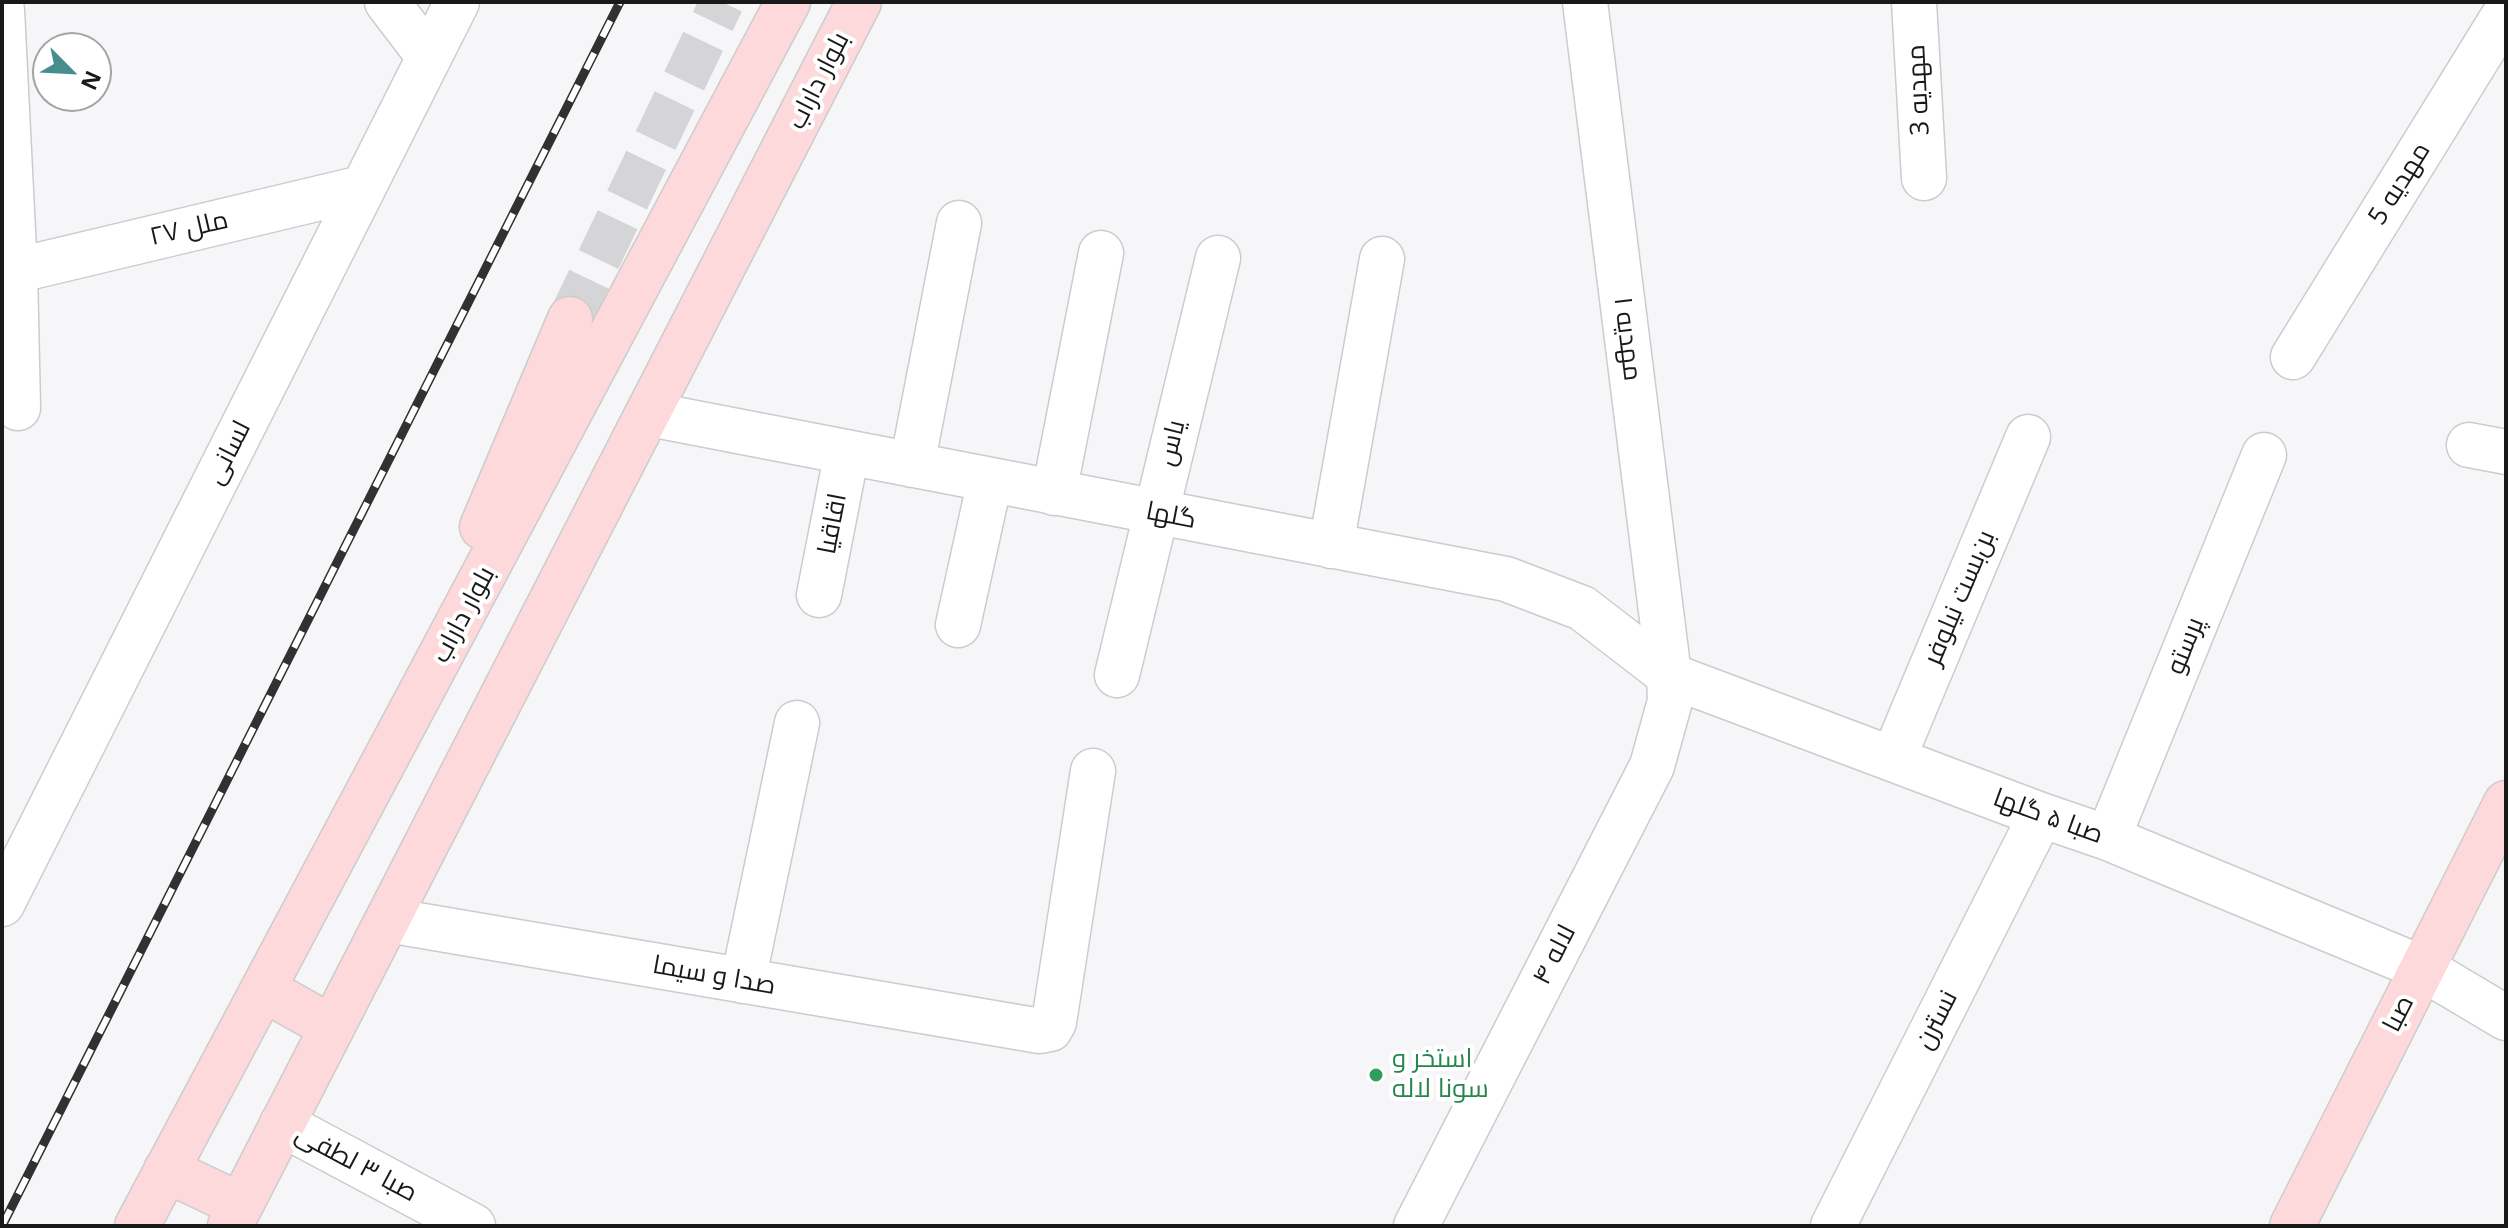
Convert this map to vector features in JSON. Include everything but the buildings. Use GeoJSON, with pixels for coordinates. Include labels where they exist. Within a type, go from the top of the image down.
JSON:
{"type":"FeatureCollection","features":[{"type":"Feature","properties":{"kind":"main road","name":"بلوار داراب"},"geometry":{"type":"LineString","coordinates":[[137,1226],[788,2]]}},
{"type":"Feature","properties":{"kind":"main road","name":"بلوار داراب"},"geometry":{"type":"LineString","coordinates":[[235,1216],[859,2]]}},
{"type":"Feature","properties":{"kind":"main road"},"geometry":{"type":"LineString","coordinates":[[433,673],[487,514],[570,319]]}},
{"type":"Feature","properties":{"kind":"main road","name":"صبا"},"geometry":{"type":"LineString","coordinates":[[2292,1226],[2506,803]]}},
{"type":"Feature","properties":{"kind":"main road"},"geometry":{"type":"LineString","coordinates":[[263,989],[331,1027]]}},
{"type":"Feature","properties":{"kind":"main road"},"geometry":{"type":"LineString","coordinates":[[166,1170],[235,1216]]}},
{"type":"Feature","properties":{"kind":"street"},"geometry":{"type":"LineString","coordinates":[[387,2],[429,57]]}},
{"type":"Feature","properties":{"kind":"street","name":"لسانی"},"geometry":{"type":"LineString","coordinates":[[6,882],[457,2]]}},
{"type":"Feature","properties":{"kind":"street","name":"مهدیه ۱"},"geometry":{"type":"LineString","coordinates":[[1585,2],[1669,675]]}},
{"type":"Feature","properties":{"kind":"street","name":"مهدیه 3"},"geometry":{"type":"LineString","coordinates":[[1914,2],[1924,178]]}},
{"type":"Feature","properties":{"kind":"street"},"geometry":{"type":"LineString","coordinates":[[2,10],[9,272],[18,408]]}},
{"type":"Feature","properties":{"kind":"street","name":"مهدیه 5"},"geometry":{"type":"LineString","coordinates":[[2293,357],[2506,12]]}},
{"type":"Feature","properties":{"kind":"street","name":"ملل ۲۷"},"geometry":{"type":"LineString","coordinates":[[9,272],[362,188]]}},
{"type":"Feature","properties":{"kind":"street"},"geometry":{"type":"LineString","coordinates":[[912,465],[959,223]]}},
{"type":"Feature","properties":{"kind":"street"},"geometry":{"type":"LineString","coordinates":[[1054,493],[1101,253]]}},
{"type":"Feature","properties":{"kind":"street","name":"یاس"},"geometry":{"type":"LineString","coordinates":[[1117,675],[1218,258]]}},
{"type":"Feature","properties":{"kind":"street"},"geometry":{"type":"LineString","coordinates":[[1331,546],[1382,259]]}},
{"type":"Feature","properties":{"kind":"street","name":"گلها"},"geometry":{"type":"LineString","coordinates":[[649,414],[1506,579],[1582,608],[1669,675]]}},
{"type":"Feature","properties":{"kind":"street","name":"بن‌بست نیلوفر"},"geometry":{"type":"LineString","coordinates":[[1893,759],[2028,437]]}},
{"type":"Feature","properties":{"kind":"street","name":"اقاقیا"},"geometry":{"type":"LineString","coordinates":[[819,595],[847,452]]}},
{"type":"Feature","properties":{"kind":"street","name":"پرستو"},"geometry":{"type":"LineString","coordinates":[[2108,838],[2264,455]]}},
{"type":"Feature","properties":{"kind":"street"},"geometry":{"type":"LineString","coordinates":[[958,625],[990,480]]}},
{"type":"Feature","properties":{"kind":"street","name":"صبا ۵ گلها"},"geometry":{"type":"LineString","coordinates":[[1669,675],[2108,838],[2422,968],[2506,1018]]}},
{"type":"Feature","properties":{"kind":"street","name":"لاله ۴"},"geometry":{"type":"LineString","coordinates":[[1416,1226],[1652,766],[1670,701],[1669,675]]}},
{"type":"Feature","properties":{"kind":"street"},"geometry":{"type":"LineString","coordinates":[[743,981],[797,723]]}},
{"type":"Feature","properties":{"kind":"street","name":"صدا و سیما"},"geometry":{"type":"LineString","coordinates":[[388,920],[1040,1031],[1050,1029],[1054,1022],[1093,771]]}},
{"type":"Feature","properties":{"kind":"street","name":"نسترن"},"geometry":{"type":"LineString","coordinates":[[1833,1226],[2041,815]]}},
{"type":"Feature","properties":{"kind":"street","name":"صبا ۳ لطفی"},"geometry":{"type":"LineString","coordinates":[[282,1124],[473,1226]]}},
{"type":"Feature","properties":{"kind":"tunnel"},"geometry":{"type":"LineString","coordinates":[[570,319],[722,2]]}},
{"type":"Feature","properties":{"kind":"railway"},"geometry":{"type":"LineString","coordinates":[[2,1226],[620,2]]}},
{"type":"Feature","properties":{"kind":"place","name":"استخر و سونا لاله"},"geometry":{"type":"Point","coordinates":[1376,1075]}}]}
